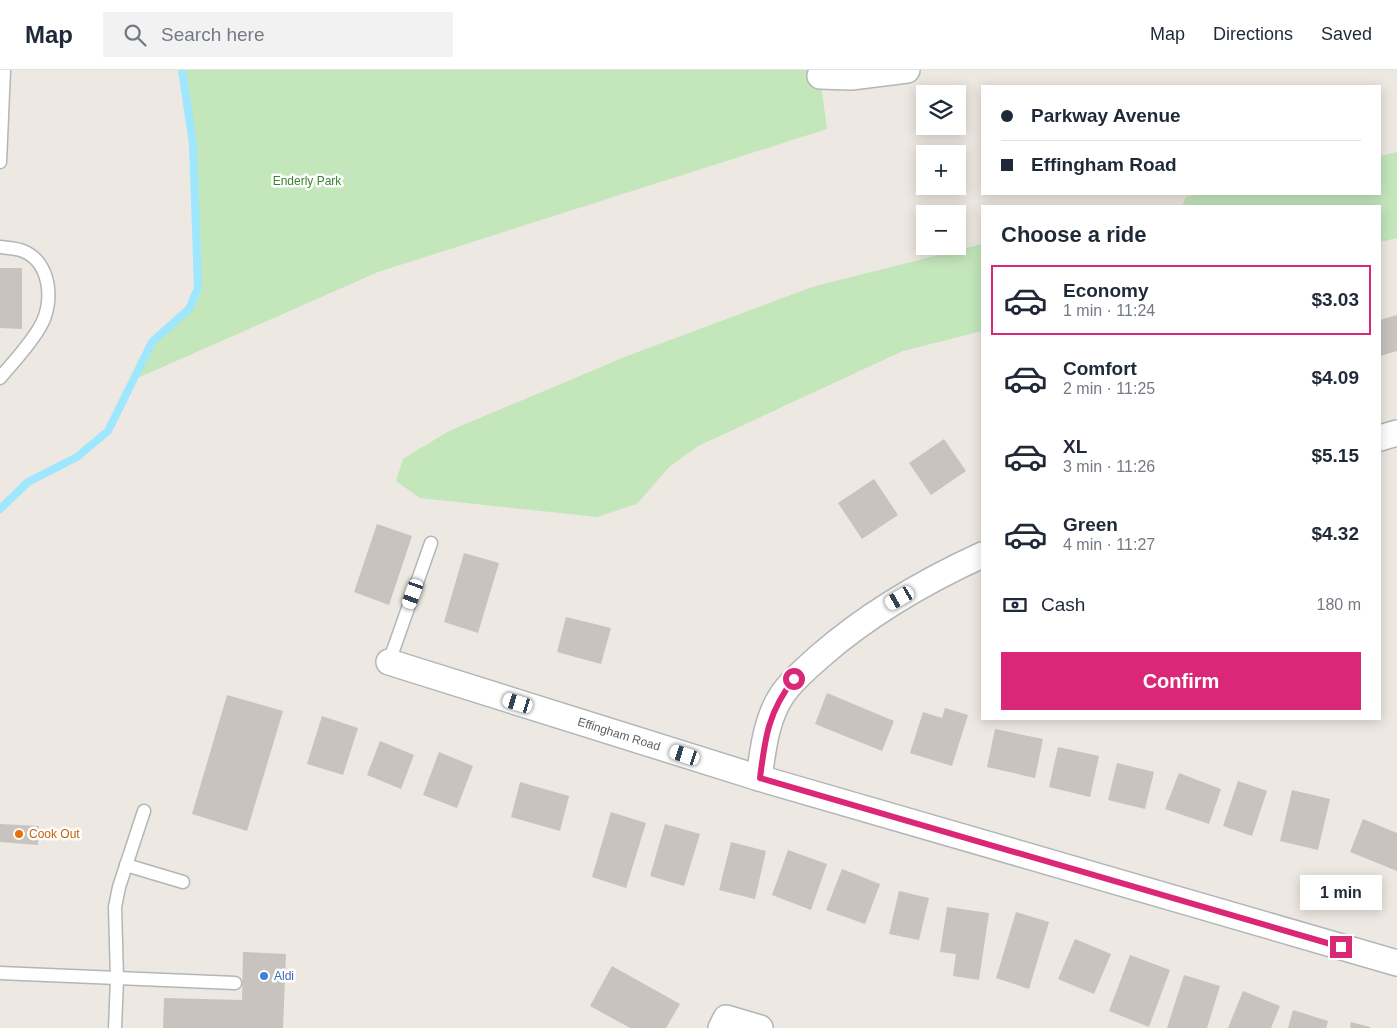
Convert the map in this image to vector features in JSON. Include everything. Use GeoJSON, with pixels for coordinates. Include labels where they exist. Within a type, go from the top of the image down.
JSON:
{"type":"FeatureCollection","features":[{"type":"Feature","properties":{"kind":"street"},"geometry":{"type":"LineString","coordinates":[[820,76],[851,77],[906,70]]}},
{"type":"Feature","properties":{"kind":"street"},"geometry":{"type":"LineString","coordinates":[[1381,438],[1397,433]]}},
{"type":"Feature","properties":{"kind":"street"},"geometry":{"type":"LineString","coordinates":[[760,778],[765,734],[781,696],[794,679],[844,636],[886,606],[944,573],[981,555]]}},
{"type":"Feature","properties":{"kind":"street","name":"Effingham Road"},"geometry":{"type":"LineString","coordinates":[[389,662],[760,778],[1397,963]]}},
{"type":"Feature","properties":{"kind":"street"},"geometry":{"type":"LineString","coordinates":[[721,1028],[726,1018],[760,1028]]}},
{"type":"Feature","properties":{"kind":"lane"},"geometry":{"type":"LineString","coordinates":[[0,162],[4,70]]}},
{"type":"Feature","properties":{"kind":"lane"},"geometry":{"type":"LineString","coordinates":[[0,247],[23,250],[39,262],[47,282],[49,304],[41,326],[0,378]]}},
{"type":"Feature","properties":{"kind":"lane"},"geometry":{"type":"LineString","coordinates":[[389,662],[431,543]]}},
{"type":"Feature","properties":{"kind":"lane"},"geometry":{"type":"LineString","coordinates":[[116,1028],[118,979],[115,907],[118,887],[144,811]]}},
{"type":"Feature","properties":{"kind":"lane"},"geometry":{"type":"LineString","coordinates":[[126,865],[183,882]]}},
{"type":"Feature","properties":{"kind":"lane"},"geometry":{"type":"LineString","coordinates":[[0,973],[234,983]]}},
{"type":"Feature","properties":{"kind":"green space","name":"Enderly Park"},"geometry":{"type":"Polygon","coordinates":[[[182,70],[819,70],[827,129],[378,272],[133,380],[152,342],[189,309],[198,288],[193,144],[182,70]]]}},
{"type":"Feature","properties":{"kind":"green space"},"geometry":{"type":"Polygon","coordinates":[[[1397,152],[1397,238],[1381,242],[1381,205],[1182,205],[1186,197],[1195,195],[1381,195],[1381,156],[1397,152]]]}},
{"type":"Feature","properties":{"kind":"green space"},"geometry":{"type":"Polygon","coordinates":[[[981,244],[981,331],[903,351],[698,446],[669,467],[637,504],[597,517],[420,498],[396,481],[403,459],[449,431],[627,356],[812,287],[939,255],[966,255],[966,248],[981,244]]]}},
{"type":"Feature","properties":{"kind":"building"},"geometry":{"type":"Polygon","coordinates":[[[0,268],[22,268],[22,329],[0,328],[0,268]]]}},
{"type":"Feature","properties":{"kind":"building"},"geometry":{"type":"Polygon","coordinates":[[[1397,315],[1397,351],[1381,356],[1381,320],[1397,315]]]}},
{"type":"Feature","properties":{"kind":"building"},"geometry":{"type":"Polygon","coordinates":[[[944,439],[966,471],[931,495],[909,463],[944,439]]]}},
{"type":"Feature","properties":{"kind":"building"},"geometry":{"type":"Polygon","coordinates":[[[874,479],[898,515],[862,539],[838,503],[874,479]]]}},
{"type":"Feature","properties":{"kind":"building"},"geometry":{"type":"Polygon","coordinates":[[[377,524],[412,536],[389,605],[354,592],[377,524]]]}},
{"type":"Feature","properties":{"kind":"building"},"geometry":{"type":"Polygon","coordinates":[[[464,553],[499,563],[478,633],[444,622],[464,553]]]}},
{"type":"Feature","properties":{"kind":"building"},"geometry":{"type":"Polygon","coordinates":[[[566,617],[611,628],[601,664],[557,652],[566,617]]]}},
{"type":"Feature","properties":{"kind":"building"},"geometry":{"type":"Polygon","coordinates":[[[827,693],[894,721],[882,751],[815,724],[827,693]]]}},
{"type":"Feature","properties":{"kind":"building"},"geometry":{"type":"Polygon","coordinates":[[[227,695],[283,711],[247,831],[192,814],[227,695]]]}},
{"type":"Feature","properties":{"kind":"building"},"geometry":{"type":"Polygon","coordinates":[[[945,708],[968,715],[952,766],[910,753],[923,712],[942,718],[945,708]]]}},
{"type":"Feature","properties":{"kind":"building"},"geometry":{"type":"Polygon","coordinates":[[[322,716],[358,728],[343,775],[307,764],[322,716]]]}},
{"type":"Feature","properties":{"kind":"building"},"geometry":{"type":"Polygon","coordinates":[[[995,729],[1043,739],[1035,778],[987,767],[995,729]]]}},
{"type":"Feature","properties":{"kind":"building"},"geometry":{"type":"Polygon","coordinates":[[[380,741],[414,755],[401,789],[367,775],[380,741]]]}},
{"type":"Feature","properties":{"kind":"building"},"geometry":{"type":"Polygon","coordinates":[[[1058,747],[1099,756],[1090,797],[1049,787],[1058,747]]]}},
{"type":"Feature","properties":{"kind":"building"},"geometry":{"type":"Polygon","coordinates":[[[439,752],[473,766],[457,808],[423,795],[439,752]]]}},
{"type":"Feature","properties":{"kind":"building"},"geometry":{"type":"Polygon","coordinates":[[[1117,763],[1154,772],[1145,809],[1108,800],[1117,763]]]}},
{"type":"Feature","properties":{"kind":"building"},"geometry":{"type":"Polygon","coordinates":[[[1179,773],[1221,789],[1209,824],[1165,809],[1179,773]]]}},
{"type":"Feature","properties":{"kind":"building"},"geometry":{"type":"Polygon","coordinates":[[[1238,781],[1267,791],[1252,836],[1223,826],[1238,781]]]}},
{"type":"Feature","properties":{"kind":"building"},"geometry":{"type":"Polygon","coordinates":[[[520,782],[569,796],[560,831],[511,817],[520,782]]]}},
{"type":"Feature","properties":{"kind":"building"},"geometry":{"type":"Polygon","coordinates":[[[1292,790],[1330,799],[1318,850],[1280,841],[1292,790]]]}},
{"type":"Feature","properties":{"kind":"building"},"geometry":{"type":"Polygon","coordinates":[[[611,812],[646,823],[626,888],[592,877],[611,812]]]}},
{"type":"Feature","properties":{"kind":"building"},"geometry":{"type":"Polygon","coordinates":[[[1363,819],[1397,833],[1397,871],[1350,852],[1363,819]]]}},
{"type":"Feature","properties":{"kind":"building","name":"Cook Out"},"geometry":{"type":"Polygon","coordinates":[[[0,824],[39,826],[38,845],[0,842],[0,824]]]}},
{"type":"Feature","properties":{"kind":"building"},"geometry":{"type":"Polygon","coordinates":[[[665,824],[700,834],[684,886],[650,876],[665,824]]]}},
{"type":"Feature","properties":{"kind":"building"},"geometry":{"type":"Polygon","coordinates":[[[731,842],[766,851],[755,899],[719,890],[731,842]]]}},
{"type":"Feature","properties":{"kind":"building"},"geometry":{"type":"Polygon","coordinates":[[[788,850],[827,864],[811,910],[772,895],[788,850]]]}},
{"type":"Feature","properties":{"kind":"building"},"geometry":{"type":"Polygon","coordinates":[[[842,869],[880,884],[865,924],[826,910],[842,869]]]}},
{"type":"Feature","properties":{"kind":"building"},"geometry":{"type":"Polygon","coordinates":[[[899,891],[929,898],[919,940],[889,934],[899,891]]]}},
{"type":"Feature","properties":{"kind":"building"},"geometry":{"type":"Polygon","coordinates":[[[947,907],[989,913],[979,980],[953,976],[956,954],[940,952],[947,907]]]}},
{"type":"Feature","properties":{"kind":"building"},"geometry":{"type":"Polygon","coordinates":[[[1016,912],[1049,922],[1029,989],[996,978],[1016,912]]]}},
{"type":"Feature","properties":{"kind":"building"},"geometry":{"type":"Polygon","coordinates":[[[1075,939],[1111,954],[1094,994],[1058,979],[1075,939]]]}},
{"type":"Feature","properties":{"kind":"building","name":"Aldi"},"geometry":{"type":"Polygon","coordinates":[[[243,952],[286,954],[283,1028],[163,1028],[164,998],[242,1000],[243,952]]]}},
{"type":"Feature","properties":{"kind":"building"},"geometry":{"type":"Polygon","coordinates":[[[1130,955],[1170,970],[1149,1027],[1109,1011],[1130,955]]]}},
{"type":"Feature","properties":{"kind":"building"},"geometry":{"type":"Polygon","coordinates":[[[612,966],[680,1004],[666,1028],[630,1028],[590,1006],[612,966]]]}},
{"type":"Feature","properties":{"kind":"building"},"geometry":{"type":"Polygon","coordinates":[[[1184,975],[1220,986],[1207,1028],[1167,1028],[1184,975]]]}},
{"type":"Feature","properties":{"kind":"building"},"geometry":{"type":"Polygon","coordinates":[[[1243,991],[1280,1006],[1271,1028],[1228,1028],[1243,991]]]}},
{"type":"Feature","properties":{"kind":"building"},"geometry":{"type":"Polygon","coordinates":[[[1293,1010],[1328,1021],[1326,1028],[1288,1028],[1293,1010]]]}},
{"type":"Feature","properties":{"kind":"building"},"geometry":{"type":"Polygon","coordinates":[[[1351,1022],[1370,1027],[1370,1028],[1350,1028],[1351,1022]]]}},
{"type":"Feature","properties":{"kind":"waterway"},"geometry":{"type":"LineString","coordinates":[[0,509],[28,482],[77,457],[108,431],[152,342],[189,309],[198,288],[193,144],[182,70]]}},
{"type":"Feature","properties":{"kind":"place","name":"Cook Out"},"geometry":{"type":"Point","coordinates":[19,834]}},
{"type":"Feature","properties":{"kind":"place","name":"Aldi"},"geometry":{"type":"Point","coordinates":[264,976]}},
{"type":"Feature","properties":{"kind":"route"},"geometry":{"type":"LineString","coordinates":[[794,679],[781,696],[765,734],[760,778],[1341,947]]}}]}
